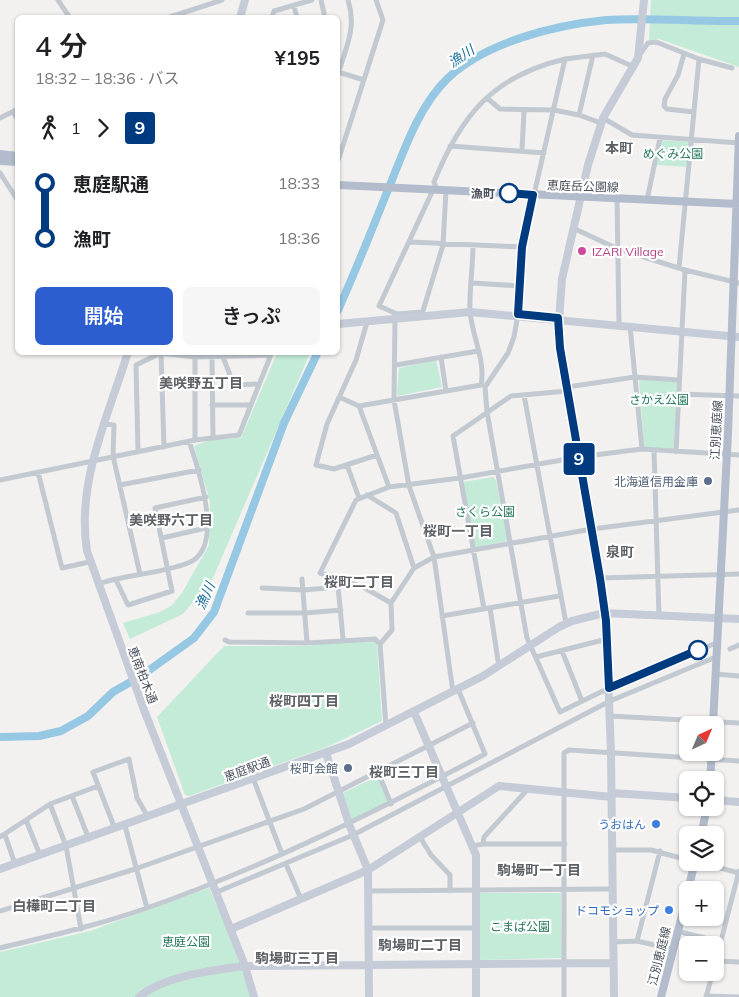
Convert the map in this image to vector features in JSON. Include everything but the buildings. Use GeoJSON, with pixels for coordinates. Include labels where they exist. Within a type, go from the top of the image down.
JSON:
{"type":"FeatureCollection","features":[{"type":"Feature","properties":{"kind":"main road","name":"江別恵庭線"},"geometry":{"type":"LineString","coordinates":[[713,716],[728,396],[735,336],[739,136]]}},
{"type":"Feature","properties":{"kind":"main road"},"geometry":{"type":"LineString","coordinates":[[0,154],[15,156]]}},
{"type":"Feature","properties":{"kind":"main road"},"geometry":{"type":"LineString","coordinates":[[0,160],[15,162]]}},
{"type":"Feature","properties":{"kind":"main road","name":"恵庭岳公園線"},"geometry":{"type":"LineString","coordinates":[[340,185],[738,204]]}},
{"type":"Feature","properties":{"kind":"main road","name":"江別恵庭線"},"geometry":{"type":"LineString","coordinates":[[661,997],[679,924]]}},
{"type":"Feature","properties":{"kind":"street"},"geometry":{"type":"LineString","coordinates":[[58,0],[68,15]]}},
{"type":"Feature","properties":{"kind":"street"},"geometry":{"type":"LineString","coordinates":[[175,15],[208,2],[222,0]]}},
{"type":"Feature","properties":{"kind":"street"},"geometry":{"type":"LineString","coordinates":[[241,15],[245,0]]}},
{"type":"Feature","properties":{"kind":"street"},"geometry":{"type":"LineString","coordinates":[[273,15],[274,11],[312,0]]}},
{"type":"Feature","properties":{"kind":"street"},"geometry":{"type":"LineString","coordinates":[[321,0],[324,15]]}},
{"type":"Feature","properties":{"kind":"street"},"geometry":{"type":"LineString","coordinates":[[340,66],[352,29],[353,18],[348,0]]}},
{"type":"Feature","properties":{"kind":"street"},"geometry":{"type":"LineString","coordinates":[[340,155],[383,20],[376,0]]}},
{"type":"Feature","properties":{"kind":"street"},"geometry":{"type":"LineString","coordinates":[[638,58],[644,0]]}},
{"type":"Feature","properties":{"kind":"street"},"geometry":{"type":"LineString","coordinates":[[294,6],[296,15]]}},
{"type":"Feature","properties":{"kind":"street"},"geometry":{"type":"LineString","coordinates":[[614,997],[612,795],[607,639],[600,578],[558,335],[562,279],[573,228],[602,121],[648,43],[656,42],[684,54],[732,68]]}},
{"type":"Feature","properties":{"kind":"street"},"geometry":{"type":"LineString","coordinates":[[634,67],[605,54],[565,59],[544,64],[519,74],[506,81],[487,98],[468,117],[450,146],[434,182],[435,190],[379,306],[397,314],[422,315],[470,312],[518,314],[735,336]]}},
{"type":"Feature","properties":{"kind":"street"},"geometry":{"type":"LineString","coordinates":[[684,54],[678,76],[665,99],[664,106],[667,109],[694,112]]}},
{"type":"Feature","properties":{"kind":"street"},"geometry":{"type":"LineString","coordinates":[[579,115],[593,55]]}},
{"type":"Feature","properties":{"kind":"street"},"geometry":{"type":"LineString","coordinates":[[565,59],[522,247],[518,314],[508,353],[485,387],[487,412],[527,638],[560,712],[609,688],[716,643]]}},
{"type":"Feature","properties":{"kind":"street"},"geometry":{"type":"LineString","coordinates":[[676,452],[682,331],[685,201],[699,59]]}},
{"type":"Feature","properties":{"kind":"street"},"geometry":{"type":"LineString","coordinates":[[340,73],[364,80]]}},
{"type":"Feature","properties":{"kind":"street"},"geometry":{"type":"LineString","coordinates":[[487,98],[500,109],[524,111],[554,110],[602,121],[632,135],[739,143]]}},
{"type":"Feature","properties":{"kind":"street"},"geometry":{"type":"LineString","coordinates":[[0,118],[15,110]]}},
{"type":"Feature","properties":{"kind":"street"},"geometry":{"type":"LineString","coordinates":[[522,150],[524,111]]}},
{"type":"Feature","properties":{"kind":"street"},"geometry":{"type":"LineString","coordinates":[[647,200],[660,138]]}},
{"type":"Feature","properties":{"kind":"street"},"geometry":{"type":"LineString","coordinates":[[450,146],[544,153]]}},
{"type":"Feature","properties":{"kind":"street"},"geometry":{"type":"LineString","coordinates":[[0,173],[15,196]]}},
{"type":"Feature","properties":{"kind":"street"},"geometry":{"type":"LineString","coordinates":[[11,190],[15,188]]}},
{"type":"Feature","properties":{"kind":"street"},"geometry":{"type":"LineString","coordinates":[[422,315],[442,245],[446,190]]}},
{"type":"Feature","properties":{"kind":"street"},"geometry":{"type":"LineString","coordinates":[[617,199],[619,325]]}},
{"type":"Feature","properties":{"kind":"street"},"geometry":{"type":"LineString","coordinates":[[573,228],[618,249],[682,269],[736,282]]}},
{"type":"Feature","properties":{"kind":"street"},"geometry":{"type":"LineString","coordinates":[[410,242],[442,245],[522,247]]}},
{"type":"Feature","properties":{"kind":"street"},"geometry":{"type":"LineString","coordinates":[[339,397],[359,406],[481,385],[478,351],[470,312],[473,246]]}},
{"type":"Feature","properties":{"kind":"street"},"geometry":{"type":"LineString","coordinates":[[472,283],[520,286]]}},
{"type":"Feature","properties":{"kind":"street"},"geometry":{"type":"LineString","coordinates":[[340,324],[395,320],[422,315]]}},
{"type":"Feature","properties":{"kind":"street"},"geometry":{"type":"LineString","coordinates":[[0,948],[81,929],[147,908],[213,882],[349,824],[485,754],[456,691],[442,616],[434,557],[409,486],[394,400],[396,365],[395,320]]}},
{"type":"Feature","properties":{"kind":"street"},"geometry":{"type":"LineString","coordinates":[[364,322],[356,360],[327,424],[316,465],[334,469],[377,455]]}},
{"type":"Feature","properties":{"kind":"street"},"geometry":{"type":"LineString","coordinates":[[630,326],[642,449]]}},
{"type":"Feature","properties":{"kind":"street"},"geometry":{"type":"LineString","coordinates":[[396,365],[478,351]]}},
{"type":"Feature","properties":{"kind":"street","name":"恵南柏木通"},"geometry":{"type":"LineString","coordinates":[[127,355],[93,460],[86,491],[83,524],[89,562],[144,710],[217,892],[245,966],[254,997]]}},
{"type":"Feature","properties":{"kind":"street"},"geometry":{"type":"LineString","coordinates":[[138,452],[136,365],[157,355]]}},
{"type":"Feature","properties":{"kind":"street"},"geometry":{"type":"LineString","coordinates":[[161,355],[164,446]]}},
{"type":"Feature","properties":{"kind":"street"},"geometry":{"type":"LineString","coordinates":[[178,355],[195,357],[218,355]]}},
{"type":"Feature","properties":{"kind":"street"},"geometry":{"type":"LineString","coordinates":[[221,355],[234,385],[259,384]]}},
{"type":"Feature","properties":{"kind":"street"},"geometry":{"type":"LineString","coordinates":[[0,480],[164,446],[213,437],[239,435],[272,355]]}},
{"type":"Feature","properties":{"kind":"street"},"geometry":{"type":"LineString","coordinates":[[98,584],[187,564],[196,558],[205,545],[206,497],[192,441],[195,357]]}},
{"type":"Feature","properties":{"kind":"street"},"geometry":{"type":"LineString","coordinates":[[212,357],[213,437]]}},
{"type":"Feature","properties":{"kind":"street"},"geometry":{"type":"LineString","coordinates":[[441,357],[446,391]]}},
{"type":"Feature","properties":{"kind":"street"},"geometry":{"type":"LineString","coordinates":[[499,667],[453,436],[511,396],[568,389],[635,377],[679,380]]}},
{"type":"Feature","properties":{"kind":"street"},"geometry":{"type":"LineString","coordinates":[[678,394],[739,396]]}},
{"type":"Feature","properties":{"kind":"street"},"geometry":{"type":"LineString","coordinates":[[524,395],[559,596],[566,623]]}},
{"type":"Feature","properties":{"kind":"street"},"geometry":{"type":"LineString","coordinates":[[212,405],[251,405]]}},
{"type":"Feature","properties":{"kind":"street"},"geometry":{"type":"LineString","coordinates":[[359,406],[389,487]]}},
{"type":"Feature","properties":{"kind":"street"},"geometry":{"type":"LineString","coordinates":[[105,424],[114,425],[114,456],[140,574]]}},
{"type":"Feature","properties":{"kind":"street"},"geometry":{"type":"LineString","coordinates":[[391,603],[363,587],[320,573],[356,500],[359,498],[389,487],[409,486],[579,457],[642,449],[739,455]]}},
{"type":"Feature","properties":{"kind":"street"},"geometry":{"type":"LineString","coordinates":[[654,450],[659,616]]}},
{"type":"Feature","properties":{"kind":"street"},"geometry":{"type":"LineString","coordinates":[[347,465],[359,498]]}},
{"type":"Feature","properties":{"kind":"street"},"geometry":{"type":"LineString","coordinates":[[120,486],[198,470]]}},
{"type":"Feature","properties":{"kind":"street"},"geometry":{"type":"LineString","coordinates":[[38,472],[62,568],[89,562]]}},
{"type":"Feature","properties":{"kind":"street"},"geometry":{"type":"LineString","coordinates":[[367,495],[396,512],[414,568]]}},
{"type":"Feature","properties":{"kind":"street"},"geometry":{"type":"LineString","coordinates":[[116,580],[128,605],[172,591],[155,508],[206,497]]}},
{"type":"Feature","properties":{"kind":"street"},"geometry":{"type":"LineString","coordinates":[[380,644],[392,630],[391,603],[414,568],[434,557],[592,529],[739,510]]}},
{"type":"Feature","properties":{"kind":"street"},"geometry":{"type":"LineString","coordinates":[[162,538],[206,528]]}},
{"type":"Feature","properties":{"kind":"street"},"geometry":{"type":"LineString","coordinates":[[600,578],[739,574]]}},
{"type":"Feature","properties":{"kind":"street"},"geometry":{"type":"LineString","coordinates":[[302,580],[308,643]]}},
{"type":"Feature","properties":{"kind":"street"},"geometry":{"type":"LineString","coordinates":[[338,586],[343,639]]}},
{"type":"Feature","properties":{"kind":"street"},"geometry":{"type":"LineString","coordinates":[[262,588],[304,590],[327,588]]}},
{"type":"Feature","properties":{"kind":"street"},"geometry":{"type":"LineString","coordinates":[[442,616],[559,596]]}},
{"type":"Feature","properties":{"kind":"street"},"geometry":{"type":"LineString","coordinates":[[248,613],[305,613],[341,610]]}},
{"type":"Feature","properties":{"kind":"street","name":"恵庭駅通"},"geometry":{"type":"LineString","coordinates":[[0,869],[89,839],[252,778],[326,753],[456,691],[499,667],[566,623],[604,613],[739,619]]}},
{"type":"Feature","properties":{"kind":"street"},"geometry":{"type":"LineString","coordinates":[[225,640],[229,642],[308,643],[343,639],[375,639],[380,644],[386,726]]}},
{"type":"Feature","properties":{"kind":"street"},"geometry":{"type":"LineString","coordinates":[[536,657],[607,639]]}},
{"type":"Feature","properties":{"kind":"street"},"geometry":{"type":"LineString","coordinates":[[730,649],[739,645]]}},
{"type":"Feature","properties":{"kind":"street"},"geometry":{"type":"LineString","coordinates":[[562,651],[582,700]]}},
{"type":"Feature","properties":{"kind":"street"},"geometry":{"type":"LineString","coordinates":[[217,892],[354,835],[610,701],[716,657]]}},
{"type":"Feature","properties":{"kind":"street"},"geometry":{"type":"LineString","coordinates":[[715,674],[739,676]]}},
{"type":"Feature","properties":{"kind":"street"},"geometry":{"type":"LineString","coordinates":[[414,712],[476,855],[476,997]]}},
{"type":"Feature","properties":{"kind":"street"},"geometry":{"type":"LineString","coordinates":[[610,716],[679,721]]}},
{"type":"Feature","properties":{"kind":"street"},"geometry":{"type":"LineString","coordinates":[[0,911],[136,869],[304,809],[340,793],[472,723]]}},
{"type":"Feature","properties":{"kind":"street"},"geometry":{"type":"LineString","coordinates":[[724,723],[739,723]]}},
{"type":"Feature","properties":{"kind":"street"},"geometry":{"type":"LineString","coordinates":[[564,997],[564,753],[569,750],[611,754],[679,755]]}},
{"type":"Feature","properties":{"kind":"street"},"geometry":{"type":"LineString","coordinates":[[326,753],[349,824],[368,870],[369,997]]}},
{"type":"Feature","properties":{"kind":"street"},"geometry":{"type":"LineString","coordinates":[[724,758],[739,761]]}},
{"type":"Feature","properties":{"kind":"street"},"geometry":{"type":"LineString","coordinates":[[115,829],[94,772],[130,759],[137,798],[148,817]]}},
{"type":"Feature","properties":{"kind":"street"},"geometry":{"type":"LineString","coordinates":[[378,772],[391,804]]}},
{"type":"Feature","properties":{"kind":"street"},"geometry":{"type":"LineString","coordinates":[[252,778],[282,854]]}},
{"type":"Feature","properties":{"kind":"street"},"geometry":{"type":"LineString","coordinates":[[15,864],[2,836],[50,804],[98,786]]}},
{"type":"Feature","properties":{"kind":"street"},"geometry":{"type":"LineString","coordinates":[[231,929],[368,870],[499,786],[564,793],[679,798]]}},
{"type":"Feature","properties":{"kind":"street"},"geometry":{"type":"LineString","coordinates":[[483,844],[484,837],[528,789]]}},
{"type":"Feature","properties":{"kind":"street"},"geometry":{"type":"LineString","coordinates":[[72,796],[89,839]]}},
{"type":"Feature","properties":{"kind":"street"},"geometry":{"type":"LineString","coordinates":[[724,801],[739,802]]}},
{"type":"Feature","properties":{"kind":"street"},"geometry":{"type":"LineString","coordinates":[[50,804],[66,846],[72,889],[81,929]]}},
{"type":"Feature","properties":{"kind":"street"},"geometry":{"type":"LineString","coordinates":[[26,820],[40,855]]}},
{"type":"Feature","properties":{"kind":"street"},"geometry":{"type":"LineString","coordinates":[[124,826],[147,908]]}},
{"type":"Feature","properties":{"kind":"street"},"geometry":{"type":"LineString","coordinates":[[420,837],[431,855],[450,875],[450,891]]}},
{"type":"Feature","properties":{"kind":"street"},"geometry":{"type":"LineString","coordinates":[[472,846],[483,844],[565,844]]}},
{"type":"Feature","properties":{"kind":"street"},"geometry":{"type":"LineString","coordinates":[[612,850],[660,851],[679,857]]}},
{"type":"Feature","properties":{"kind":"street"},"geometry":{"type":"LineString","coordinates":[[638,941],[660,851]]}},
{"type":"Feature","properties":{"kind":"street"},"geometry":{"type":"LineString","coordinates":[[286,864],[301,899]]}},
{"type":"Feature","properties":{"kind":"street"},"geometry":{"type":"LineString","coordinates":[[722,936],[739,872],[724,869]]}},
{"type":"Feature","properties":{"kind":"street"},"geometry":{"type":"LineString","coordinates":[[369,891],[612,889]]}},
{"type":"Feature","properties":{"kind":"street"},"geometry":{"type":"LineString","coordinates":[[369,928],[476,928]]}},
{"type":"Feature","properties":{"kind":"street"},"geometry":{"type":"LineString","coordinates":[[677,931],[697,936]]}},
{"type":"Feature","properties":{"kind":"street"},"geometry":{"type":"LineString","coordinates":[[613,942],[638,941],[673,949]]}},
{"type":"Feature","properties":{"kind":"street"},"geometry":{"type":"LineString","coordinates":[[724,963],[739,962]]}},
{"type":"Feature","properties":{"kind":"street"},"geometry":{"type":"LineString","coordinates":[[139,997],[148,990],[184,977],[245,966],[613,963]]}},
{"type":"Feature","properties":{"kind":"street"},"geometry":{"type":"LineString","coordinates":[[710,981],[706,996],[739,997]]}},
{"type":"Feature","properties":{"kind":"green space"},"geometry":{"type":"Polygon","coordinates":[[[651,0],[739,0],[739,67],[659,39],[649,40],[651,0]]]}},
{"type":"Feature","properties":{"kind":"green space","name":"めぐみ公園"},"geometry":{"type":"Polygon","coordinates":[[[661,140],[689,142],[687,167],[657,165],[661,140]]]}},
{"type":"Feature","properties":{"kind":"green space"},"geometry":{"type":"Polygon","coordinates":[[[276,355],[309,355],[213,578],[183,614],[130,639],[123,623],[160,612],[171,606],[182,593],[209,545],[210,502],[194,446],[210,440],[241,438],[276,355]]]}},
{"type":"Feature","properties":{"kind":"green space"},"geometry":{"type":"Polygon","coordinates":[[[436,360],[442,387],[398,396],[399,368],[436,360]]]}},
{"type":"Feature","properties":{"kind":"green space","name":"さかえ公園"},"geometry":{"type":"Polygon","coordinates":[[[639,379],[677,382],[674,447],[672,449],[644,447],[639,379]]]}},
{"type":"Feature","properties":{"kind":"green space","name":"さくら公園"},"geometry":{"type":"Polygon","coordinates":[[[493,477],[496,480],[508,541],[474,548],[463,482],[493,477]]]}},
{"type":"Feature","properties":{"kind":"green space"},"geometry":{"type":"Polygon","coordinates":[[[342,641],[374,641],[377,645],[382,721],[327,747],[189,796],[185,795],[157,717],[224,646],[309,646],[342,641]]]}},
{"type":"Feature","properties":{"kind":"green space"},"geometry":{"type":"Polygon","coordinates":[[[378,776],[388,803],[352,821],[343,793],[378,776]]]}},
{"type":"Feature","properties":{"kind":"green space","name":"恵庭公園"},"geometry":{"type":"Polygon","coordinates":[[[209,888],[244,968],[250,997],[0,997],[0,952],[90,931],[209,888]]]}},
{"type":"Feature","properties":{"kind":"green space","name":"こまば公園"},"geometry":{"type":"Polygon","coordinates":[[[479,893],[561,893],[562,958],[478,959],[479,893]]]}},
{"type":"Feature","properties":{"kind":"waterway","name":"漁川"},"geometry":{"type":"LineString","coordinates":[[340,305],[415,126],[429,100],[448,78],[464,65],[482,54],[522,37],[586,22],[639,19],[739,21]]}},
{"type":"Feature","properties":{"kind":"waterway","name":"漁川"},"geometry":{"type":"LineString","coordinates":[[0,737],[39,736],[61,731],[88,716],[113,692],[141,676],[194,638],[214,612],[284,423],[317,355]]}},
{"type":"Feature","properties":{"kind":"bus line","name":"9"},"geometry":{"type":"LineString","coordinates":[[509,193],[533,195],[522,247],[518,314],[558,318],[560,348],[604,605],[609,688],[698,650]]}},
{"type":"Feature","properties":{"kind":"place","name":"漁町"},"geometry":{"type":"Point","coordinates":[509,193]}},
{"type":"Feature","properties":{"kind":"place","name":"IZARI Village"},"geometry":{"type":"Point","coordinates":[582,251]}},
{"type":"Feature","properties":{"kind":"place","name":"北海道信用金庫"},"geometry":{"type":"Point","coordinates":[708,481]}},
{"type":"Feature","properties":{"kind":"place","name":"桜町会館"},"geometry":{"type":"Point","coordinates":[348,768]}},
{"type":"Feature","properties":{"kind":"place","name":"うおはん"},"geometry":{"type":"Point","coordinates":[656,824]}},
{"type":"Feature","properties":{"kind":"place","name":"ドコモショップ"},"geometry":{"type":"Point","coordinates":[669,910]}},
{"type":"Feature","properties":{"kind":"district","name":"本町"},"geometry":{"type":"Point","coordinates":[619,148]}},
{"type":"Feature","properties":{"kind":"district","name":"美咲野五丁目"},"geometry":{"type":"Point","coordinates":[201,383]}},
{"type":"Feature","properties":{"kind":"district","name":"美咲野六丁目"},"geometry":{"type":"Point","coordinates":[171,520]}},
{"type":"Feature","properties":{"kind":"district","name":"桜町一丁目"},"geometry":{"type":"Point","coordinates":[458,531]}},
{"type":"Feature","properties":{"kind":"district","name":"泉町"},"geometry":{"type":"Point","coordinates":[620,552]}},
{"type":"Feature","properties":{"kind":"district","name":"桜町二丁目"},"geometry":{"type":"Point","coordinates":[359,582]}},
{"type":"Feature","properties":{"kind":"district","name":"桜町四丁目"},"geometry":{"type":"Point","coordinates":[304,701]}},
{"type":"Feature","properties":{"kind":"district","name":"桜町三丁目"},"geometry":{"type":"Point","coordinates":[404,772]}},
{"type":"Feature","properties":{"kind":"district","name":"駒場町一丁目"},"geometry":{"type":"Point","coordinates":[539,870]}},
{"type":"Feature","properties":{"kind":"district","name":"白樺町二丁目"},"geometry":{"type":"Point","coordinates":[54,906]}},
{"type":"Feature","properties":{"kind":"district","name":"駒場町二丁目"},"geometry":{"type":"Point","coordinates":[420,945]}},
{"type":"Feature","properties":{"kind":"district","name":"駒場町三丁目"},"geometry":{"type":"Point","coordinates":[297,958]}}]}
